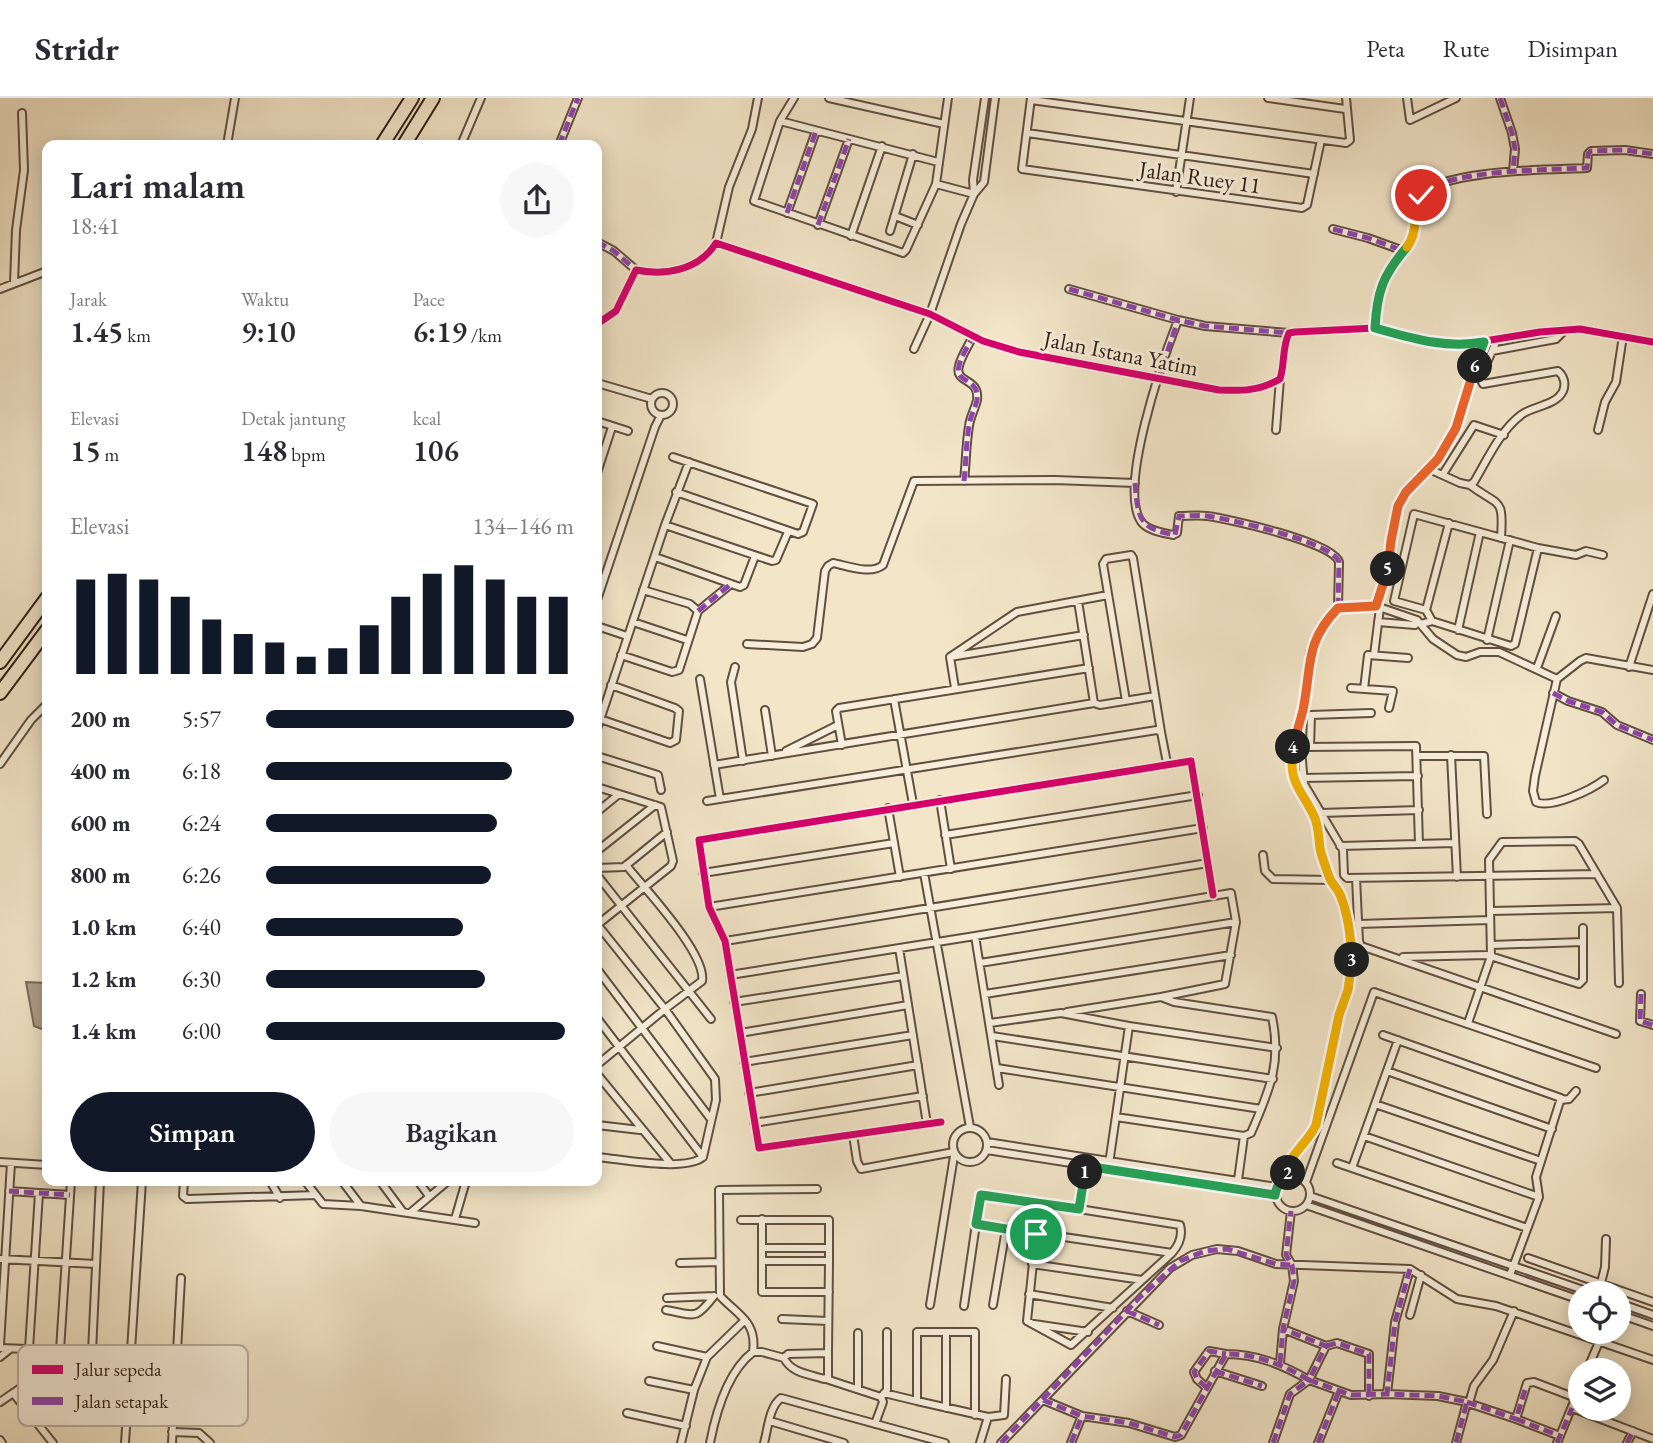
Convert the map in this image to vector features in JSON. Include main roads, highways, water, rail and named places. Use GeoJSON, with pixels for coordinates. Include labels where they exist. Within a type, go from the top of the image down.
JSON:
{"type":"FeatureCollection","features":[{"type":"Feature","properties":{"kind":"highway"},"geometry":{"type":"LineString","coordinates":[[385,140],[412,98]]}},
{"type":"Feature","properties":{"kind":"highway"},"geometry":{"type":"LineString","coordinates":[[407,140],[433,98]]}},
{"type":"Feature","properties":{"kind":"highway"},"geometry":{"type":"LineString","coordinates":[[0,662],[42,605]]}},
{"type":"Feature","properties":{"kind":"highway"},"geometry":{"type":"LineString","coordinates":[[0,693],[42,636]]}}]}
